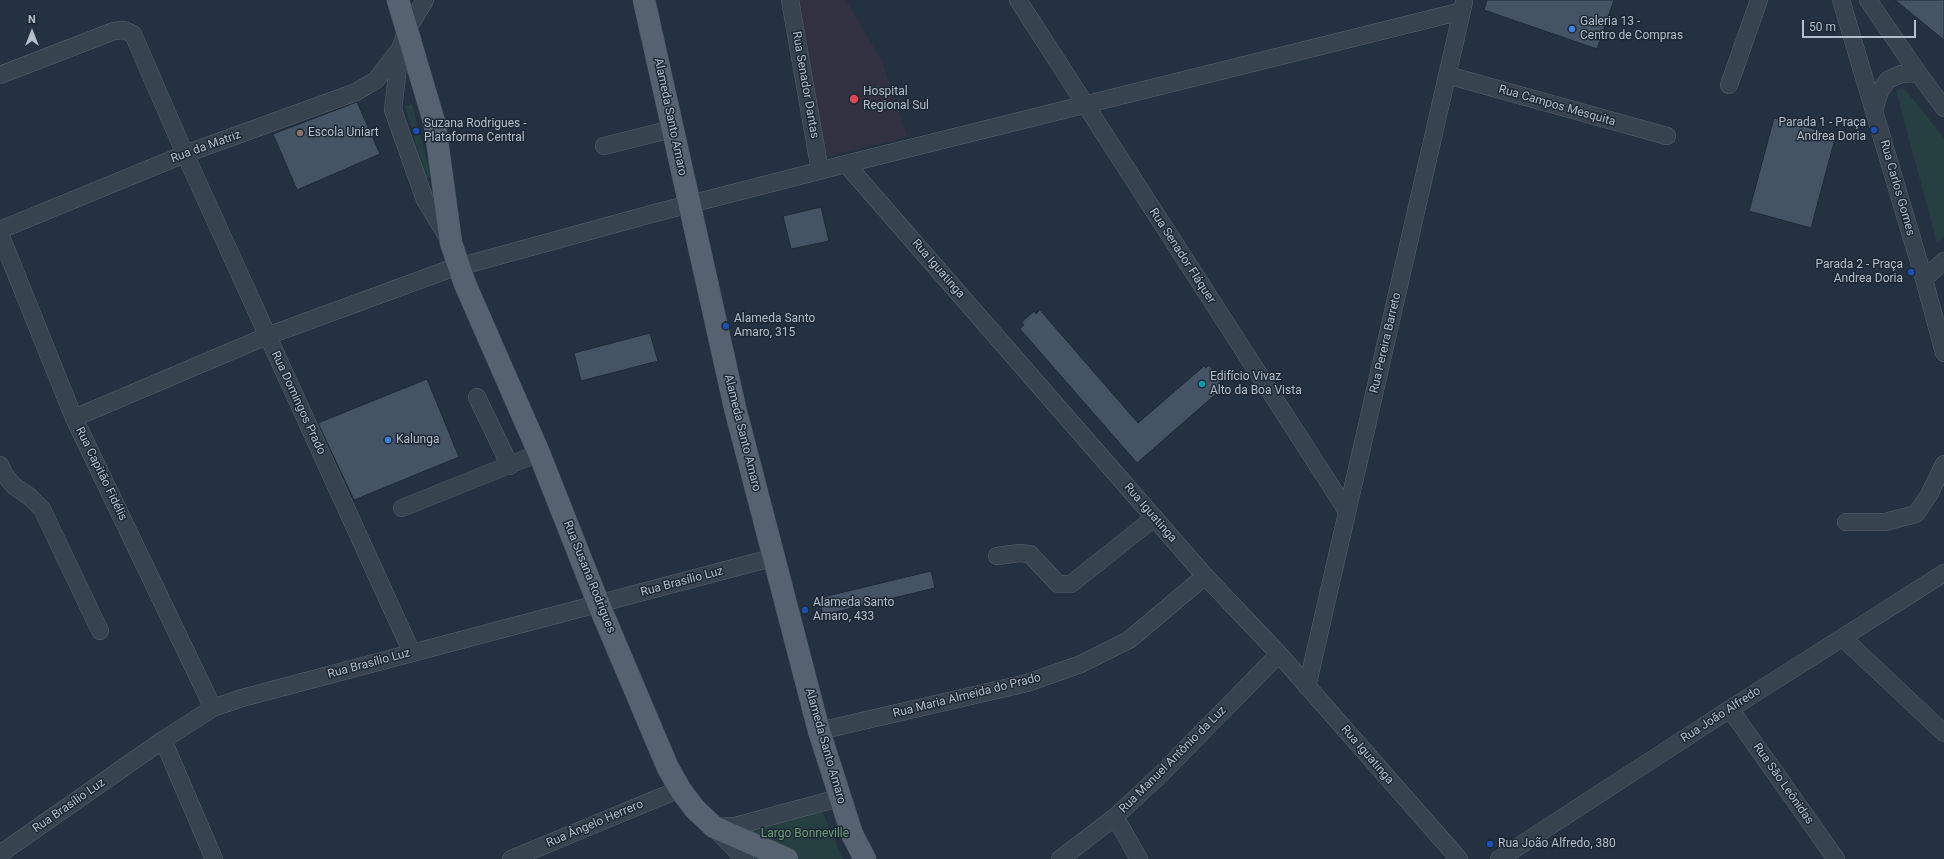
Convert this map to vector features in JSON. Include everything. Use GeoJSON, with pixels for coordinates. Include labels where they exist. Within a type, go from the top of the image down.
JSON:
{"type":"FeatureCollection","features":[{"type":"Feature","properties":{"kind":"main road"},"geometry":{"type":"LineString","coordinates":[[398,0],[403,39]]}},
{"type":"Feature","properties":{"kind":"main road","name":"Alameda Santo Amaro"},"geometry":{"type":"LineString","coordinates":[[644,0],[688,204],[735,408],[775,557],[819,731],[839,798],[852,834],[865,859]]}},
{"type":"Feature","properties":{"kind":"main road","name":"Rua Susana Rodrigues"},"geometry":{"type":"LineString","coordinates":[[403,39],[435,125],[451,243],[459,267],[539,453],[599,605],[668,768],[680,789],[694,808],[714,827],[787,859]]}},
{"type":"Feature","properties":{"kind":"street","name":"Rua da Matriz"},"geometry":{"type":"LineString","coordinates":[[0,230],[185,154],[356,92],[376,80],[403,39],[425,0]]}},
{"type":"Feature","properties":{"kind":"street","name":"Rua Senador Dantas"},"geometry":{"type":"LineString","coordinates":[[790,0],[820,171]]}},
{"type":"Feature","properties":{"kind":"street","name":"Rua Senador Fláquer"},"geometry":{"type":"LineString","coordinates":[[1018,0],[1347,511]]}},
{"type":"Feature","properties":{"kind":"street"},"geometry":{"type":"LineString","coordinates":[[1729,85],[1759,0]]}},
{"type":"Feature","properties":{"kind":"street","name":"Rua Carlos Gomes"},"geometry":{"type":"LineString","coordinates":[[1841,0],[1924,280],[1944,353]]}},
{"type":"Feature","properties":{"kind":"street"},"geometry":{"type":"LineString","coordinates":[[1868,0],[1944,108]]}},
{"type":"Feature","properties":{"kind":"street"},"geometry":{"type":"LineString","coordinates":[[74,418],[267,336],[459,267],[688,204],[1085,106],[1463,6]]}},
{"type":"Feature","properties":{"kind":"street","name":"Rua Pereira Barreto"},"geometry":{"type":"LineString","coordinates":[[1307,687],[1463,6]]}},
{"type":"Feature","properties":{"kind":"street","name":"Rua Domingos Prado"},"geometry":{"type":"LineString","coordinates":[[0,74],[114,31],[124,30],[134,34],[185,154],[412,653]]}},
{"type":"Feature","properties":{"kind":"street","name":"Rua Susana Rodrigues"},"geometry":{"type":"LineString","coordinates":[[403,39],[393,110],[425,200],[451,243]]}},
{"type":"Feature","properties":{"kind":"street"},"geometry":{"type":"LineString","coordinates":[[1874,110],[1880,91],[1888,80],[1901,74],[1918,73]]}},
{"type":"Feature","properties":{"kind":"street","name":"Rua Campos Mesquita"},"geometry":{"type":"LineString","coordinates":[[1447,75],[1667,136]]}},
{"type":"Feature","properties":{"kind":"street"},"geometry":{"type":"LineString","coordinates":[[604,146],[672,129]]}},
{"type":"Feature","properties":{"kind":"street","name":"Rua Iguatinga"},"geometry":{"type":"LineString","coordinates":[[846,164],[1205,576],[1279,654],[1459,859]]}},
{"type":"Feature","properties":{"kind":"street","name":"Rua Capitão Fidélis"},"geometry":{"type":"LineString","coordinates":[[0,234],[74,418],[213,708]]}},
{"type":"Feature","properties":{"kind":"street"},"geometry":{"type":"LineString","coordinates":[[1924,280],[1944,261]]}},
{"type":"Feature","properties":{"kind":"street"},"geometry":{"type":"LineString","coordinates":[[478,398],[510,466]]}},
{"type":"Feature","properties":{"kind":"street"},"geometry":{"type":"LineString","coordinates":[[402,508],[510,466],[539,453]]}},
{"type":"Feature","properties":{"kind":"street"},"geometry":{"type":"LineString","coordinates":[[1846,522],[1885,522],[1916,514],[1929,495],[1944,464]]}},
{"type":"Feature","properties":{"kind":"street"},"geometry":{"type":"LineString","coordinates":[[0,465],[4,474],[14,486],[30,497],[42,509],[100,631]]}},
{"type":"Feature","properties":{"kind":"street"},"geometry":{"type":"LineString","coordinates":[[997,556],[1019,553],[1030,554],[1058,584],[1071,584],[1154,518]]}},
{"type":"Feature","properties":{"kind":"street","name":"Rua Brasílio Luz"},"geometry":{"type":"LineString","coordinates":[[0,854],[163,740],[213,708],[242,698],[599,605],[775,557]]}},
{"type":"Feature","properties":{"kind":"street","name":"Rua João Alfredo"},"geometry":{"type":"LineString","coordinates":[[1499,859],[1730,709],[1944,573]]}},
{"type":"Feature","properties":{"kind":"street","name":"Rua Maria Almeida do Prado"},"geometry":{"type":"LineString","coordinates":[[819,731],[1027,683],[1081,664],[1128,640],[1205,576]]}},
{"type":"Feature","properties":{"kind":"street"},"geometry":{"type":"LineString","coordinates":[[1843,638],[1944,733]]}},
{"type":"Feature","properties":{"kind":"street","name":"Rua Manuel Antônio da Luz"},"geometry":{"type":"LineString","coordinates":[[1060,859],[1115,817],[1160,775],[1279,654]]}},
{"type":"Feature","properties":{"kind":"street","name":"Rua São Leônidas"},"geometry":{"type":"LineString","coordinates":[[1730,709],[1836,859]]}},
{"type":"Feature","properties":{"kind":"street"},"geometry":{"type":"LineString","coordinates":[[163,740],[214,859]]}},
{"type":"Feature","properties":{"kind":"street","name":"Rua Ângelo Herrero"},"geometry":{"type":"LineString","coordinates":[[511,859],[680,789]]}},
{"type":"Feature","properties":{"kind":"street"},"geometry":{"type":"LineString","coordinates":[[714,827],[735,826],[839,798]]}},
{"type":"Feature","properties":{"kind":"street"},"geometry":{"type":"LineString","coordinates":[[1115,817],[1139,859]]}},
{"type":"Feature","properties":{"kind":"street"},"geometry":{"type":"LineString","coordinates":[[714,827],[745,859]]}},
{"type":"Feature","properties":{"kind":"street"},"geometry":{"type":"LineString","coordinates":[[852,834],[857,859]]}},
{"type":"Feature","properties":{"kind":"shaded area","name":"Hospital Regional Sul"},"geometry":{"type":"Polygon","coordinates":[[[795,0],[846,0],[882,61],[907,137],[824,157],[795,0]]]}},
{"type":"Feature","properties":{"kind":"green space"},"geometry":{"type":"Polygon","coordinates":[[[1900,88],[1905,89],[1944,138],[1944,236],[1937,243],[1898,98],[1897,92],[1900,88]]]}},
{"type":"Feature","properties":{"kind":"green space"},"geometry":{"type":"Polygon","coordinates":[[[412,104],[431,176],[426,178],[405,106],[412,104]]]}},
{"type":"Feature","properties":{"kind":"green space","name":"Largo Bonneville"},"geometry":{"type":"Polygon","coordinates":[[[819,804],[843,859],[749,859],[725,833],[819,804]]]}},
{"type":"Feature","properties":{"kind":"building","name":"Galeria 13 - Centro de Compras"},"geometry":{"type":"Polygon","coordinates":[[[1487,0],[1614,0],[1597,49],[1484,10],[1487,0]]]}},
{"type":"Feature","properties":{"kind":"building"},"geometry":{"type":"Polygon","coordinates":[[[1895,0],[1944,0],[1944,40],[1895,0]]]}},
{"type":"Feature","properties":{"kind":"building"},"geometry":{"type":"Polygon","coordinates":[[[357,102],[380,154],[297,190],[273,134],[357,102]]]}},
{"type":"Feature","properties":{"kind":"building"},"geometry":{"type":"Polygon","coordinates":[[[1774,118],[1836,135],[1811,228],[1749,211],[1774,118]]]}},
{"type":"Feature","properties":{"kind":"building"},"geometry":{"type":"Polygon","coordinates":[[[821,207],[829,241],[791,249],[783,216],[821,207]]]}},
{"type":"Feature","properties":{"kind":"building","name":"Edifício Vivaz Alto da Boa Vista"},"geometry":{"type":"Polygon","coordinates":[[[1040,310],[1138,423],[1204,366],[1206,368],[1209,365],[1222,380],[1220,382],[1224,387],[1137,463],[1020,329],[1024,325],[1021,323],[1034,311],[1036,314],[1040,310]]]}},
{"type":"Feature","properties":{"kind":"building"},"geometry":{"type":"Polygon","coordinates":[[[650,333],[658,361],[581,381],[574,353],[650,333]]]}},
{"type":"Feature","properties":{"kind":"building","name":"Kalunga"},"geometry":{"type":"Polygon","coordinates":[[[427,379],[459,457],[354,500],[318,423],[427,379]]]}},
{"type":"Feature","properties":{"kind":"building"},"geometry":{"type":"Polygon","coordinates":[[[931,571],[935,588],[823,615],[819,598],[931,571]]]}},
{"type":"Feature","properties":{"kind":"place","name":"Galeria 13 - Centro de Compras"},"geometry":{"type":"Point","coordinates":[1572,29]}},
{"type":"Feature","properties":{"kind":"place","name":"Hospital Regional Sul"},"geometry":{"type":"Point","coordinates":[854,99]}},
{"type":"Feature","properties":{"kind":"place","name":"Parada 1 - Praça Andrea Doria"},"geometry":{"type":"Point","coordinates":[1874,130]}},
{"type":"Feature","properties":{"kind":"place","name":"Suzana Rodrigues - Plataforma Central"},"geometry":{"type":"Point","coordinates":[416,131]}},
{"type":"Feature","properties":{"kind":"place","name":"Escola Uniart"},"geometry":{"type":"Point","coordinates":[300,133]}},
{"type":"Feature","properties":{"kind":"place","name":"Parada 2 - Praça Andrea Doria"},"geometry":{"type":"Point","coordinates":[1911,272]}},
{"type":"Feature","properties":{"kind":"place","name":"Alameda Santo Amaro, 315"},"geometry":{"type":"Point","coordinates":[726,326]}},
{"type":"Feature","properties":{"kind":"place","name":"Edifício Vivaz Alto da Boa Vista"},"geometry":{"type":"Point","coordinates":[1202,384]}},
{"type":"Feature","properties":{"kind":"place","name":"Kalunga"},"geometry":{"type":"Point","coordinates":[388,440]}},
{"type":"Feature","properties":{"kind":"place","name":"Alameda Santo Amaro, 433"},"geometry":{"type":"Point","coordinates":[805,610]}},
{"type":"Feature","properties":{"kind":"place","name":"Rua João Alfredo, 380"},"geometry":{"type":"Point","coordinates":[1490,844]}}]}
